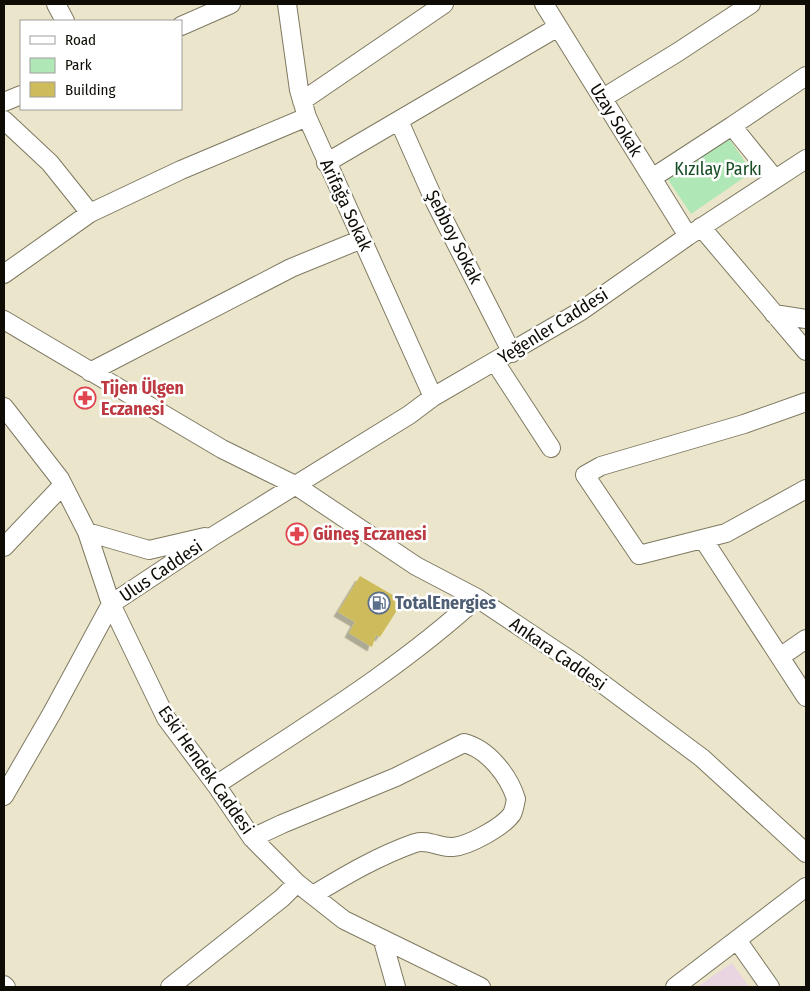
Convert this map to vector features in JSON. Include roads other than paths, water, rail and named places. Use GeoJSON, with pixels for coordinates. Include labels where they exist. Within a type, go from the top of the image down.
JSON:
{"type":"FeatureCollection","features":[{"type":"Feature","properties":{"kind":"street"},"geometry":{"type":"LineString","coordinates":[[56,4],[64,20]]}},
{"type":"Feature","properties":{"kind":"street"},"geometry":{"type":"LineString","coordinates":[[182,25],[209,8],[231,4]]}},
{"type":"Feature","properties":{"kind":"street","name":"Arifağa Sokak"},"geometry":{"type":"LineString","coordinates":[[287,4],[299,90],[304,109],[326,162],[433,398]]}},
{"type":"Feature","properties":{"kind":"street"},"geometry":{"type":"LineString","coordinates":[[4,274],[90,213],[304,109],[444,4]]}},
{"type":"Feature","properties":{"kind":"street","name":"Uzay Sokak"},"geometry":{"type":"LineString","coordinates":[[544,4],[652,178],[695,231],[774,314],[806,351]]}},
{"type":"Feature","properties":{"kind":"street"},"geometry":{"type":"LineString","coordinates":[[603,98],[751,4]]}},
{"type":"Feature","properties":{"kind":"street"},"geometry":{"type":"LineString","coordinates":[[326,162],[558,27]]}},
{"type":"Feature","properties":{"kind":"street"},"geometry":{"type":"LineString","coordinates":[[652,178],[806,76]]}},
{"type":"Feature","properties":{"kind":"street"},"geometry":{"type":"LineString","coordinates":[[4,102],[20,95]]}},
{"type":"Feature","properties":{"kind":"street"},"geometry":{"type":"LineString","coordinates":[[4,120],[50,163],[90,213]]}},
{"type":"Feature","properties":{"kind":"street","name":"Şebboy Sokak"},"geometry":{"type":"LineString","coordinates":[[399,121],[435,202],[512,353]]}},
{"type":"Feature","properties":{"kind":"street"},"geometry":{"type":"LineString","coordinates":[[732,126],[775,179]]}},
{"type":"Feature","properties":{"kind":"street","name":"Yeğenler Caddesi"},"geometry":{"type":"LineString","coordinates":[[295,485],[409,415],[433,398],[581,311],[695,231],[806,160]]}},
{"type":"Feature","properties":{"kind":"street"},"geometry":{"type":"LineString","coordinates":[[90,372],[291,268],[362,239]]}},
{"type":"Feature","properties":{"kind":"street"},"geometry":{"type":"LineString","coordinates":[[774,314],[806,319]]}},
{"type":"Feature","properties":{"kind":"street","name":"Ankara Caddesi"},"geometry":{"type":"LineString","coordinates":[[4,320],[222,449],[295,485],[416,566],[477,598],[576,664],[702,758],[803,842]]}},
{"type":"Feature","properties":{"kind":"street"},"geometry":{"type":"LineString","coordinates":[[495,362],[551,448]]}},
{"type":"Feature","properties":{"kind":"street"},"geometry":{"type":"LineString","coordinates":[[806,402],[744,424],[601,466],[585,475],[639,555],[726,533],[806,489]]}},
{"type":"Feature","properties":{"kind":"street","name":"Eski Hendek Caddesi"},"geometry":{"type":"LineString","coordinates":[[4,407],[63,485],[87,532],[111,604],[166,718],[216,785],[252,838],[296,883],[344,920],[383,941],[481,987]]}},
{"type":"Feature","properties":{"kind":"street"},"geometry":{"type":"LineString","coordinates":[[4,547],[63,485]]}},
{"type":"Feature","properties":{"kind":"street","name":"Ulus Caddesi"},"geometry":{"type":"LineString","coordinates":[[4,796],[111,604],[295,485]]}},
{"type":"Feature","properties":{"kind":"street"},"geometry":{"type":"LineString","coordinates":[[87,532],[149,550],[215,535]]}},
{"type":"Feature","properties":{"kind":"street"},"geometry":{"type":"LineString","coordinates":[[703,539],[806,698]]}},
{"type":"Feature","properties":{"kind":"street"},"geometry":{"type":"LineString","coordinates":[[216,785],[382,676],[442,630],[477,598]]}},
{"type":"Feature","properties":{"kind":"street"},"geometry":{"type":"LineString","coordinates":[[780,658],[806,639]]}},
{"type":"Feature","properties":{"kind":"street"},"geometry":{"type":"LineString","coordinates":[[252,838],[289,820],[396,778],[464,743],[483,751],[505,776],[516,799],[512,813],[503,823],[466,845],[451,848],[419,842],[398,849],[354,870],[313,895]]}},
{"type":"Feature","properties":{"kind":"street"},"geometry":{"type":"LineString","coordinates":[[170,987],[282,898],[296,883]]}},
{"type":"Feature","properties":{"kind":"street"},"geometry":{"type":"LineString","coordinates":[[675,987],[806,887]]}},
{"type":"Feature","properties":{"kind":"street"},"geometry":{"type":"LineString","coordinates":[[737,940],[770,987]]}},
{"type":"Feature","properties":{"kind":"street"},"geometry":{"type":"LineString","coordinates":[[383,941],[396,987]]}},
{"type":"Feature","properties":{"kind":"place","name":"Tijen Ülgen Eczanesi"},"geometry":{"type":"Point","coordinates":[85,398]}},
{"type":"Feature","properties":{"kind":"place","name":"Güneş Eczanesi"},"geometry":{"type":"Point","coordinates":[297,534]}},
{"type":"Feature","properties":{"kind":"place","name":"TotalEnergies"},"geometry":{"type":"Point","coordinates":[379,603]}},
{"type":"Feature","properties":{"kind":"park label","name":"Kızılay Parkı"},"geometry":{"type":"Point","coordinates":[718,169]}}]}
